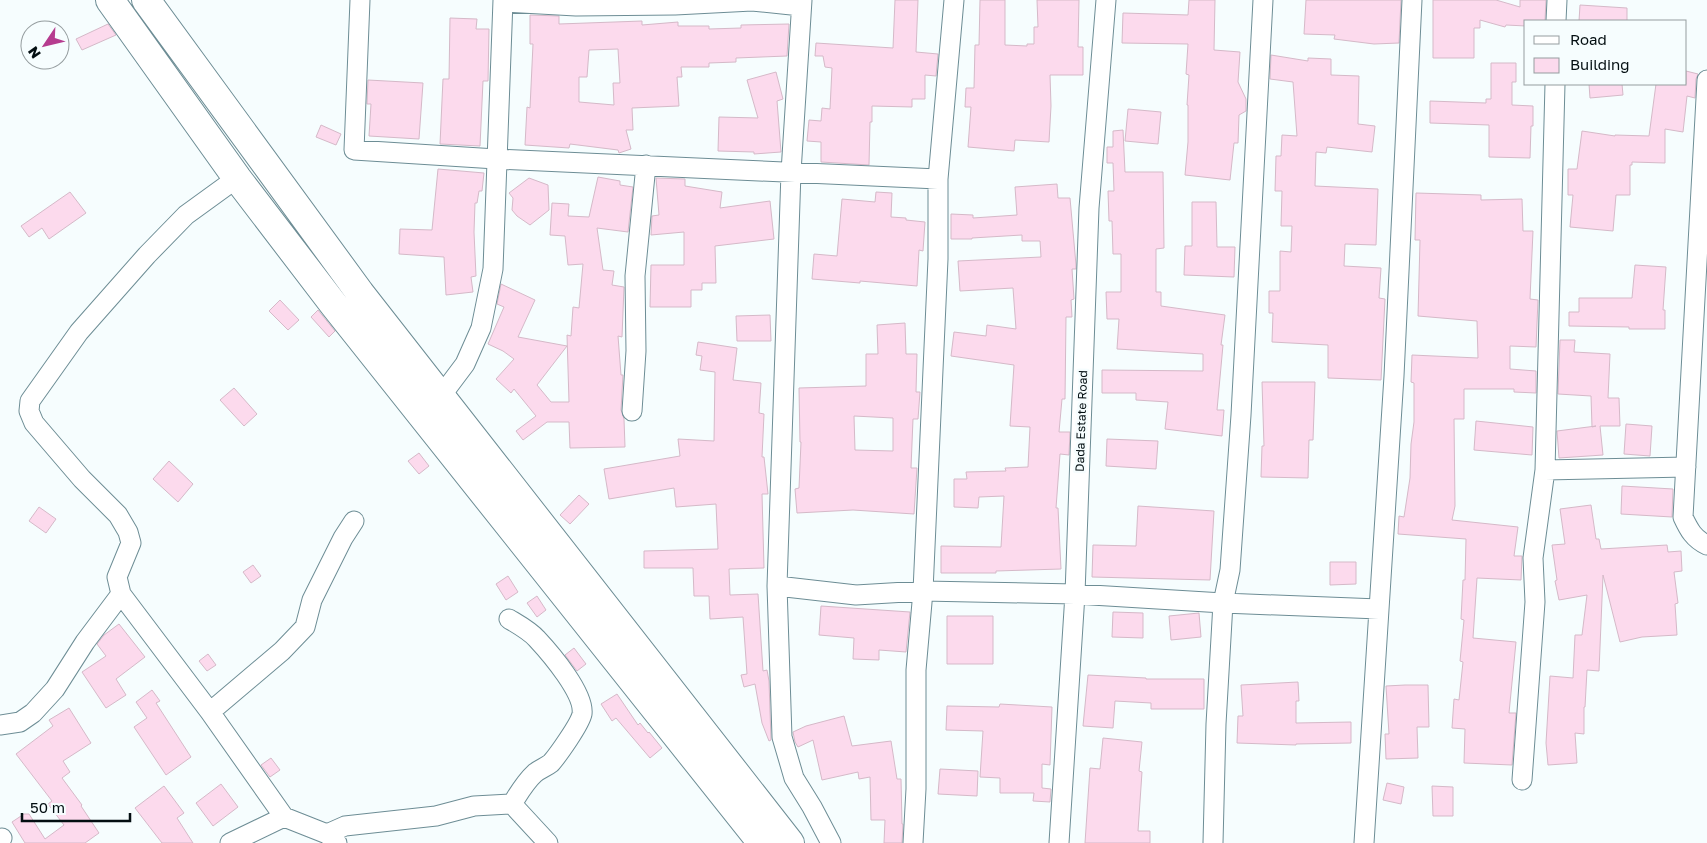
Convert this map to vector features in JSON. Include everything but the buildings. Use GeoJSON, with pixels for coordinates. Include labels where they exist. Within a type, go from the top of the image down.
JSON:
{"type":"FeatureCollection","features":[{"type":"Feature","properties":{"kind":"highway"},"geometry":{"type":"LineString","coordinates":[[110,0],[237,178],[334,305],[762,843]]}},
{"type":"Feature","properties":{"kind":"highway"},"geometry":{"type":"LineString","coordinates":[[146,0],[360,293],[790,843]]}},
{"type":"Feature","properties":{"kind":"street"},"geometry":{"type":"LineString","coordinates":[[360,0],[354,150],[496,159],[938,179]]}},
{"type":"Feature","properties":{"kind":"street"},"geometry":{"type":"LineString","coordinates":[[440,396],[465,364],[481,328],[492,269],[503,1],[576,6],[675,6],[752,0],[802,3],[791,172],[778,586],[782,737],[794,778],[831,843]]}},
{"type":"Feature","properties":{"kind":"street"},"geometry":{"type":"LineString","coordinates":[[913,843],[916,789],[916,670],[923,591],[938,260],[938,179],[954,0]]}},
{"type":"Feature","properties":{"kind":"street","name":"Dada Estate Road"},"geometry":{"type":"LineString","coordinates":[[1059,843],[1075,594],[1088,208],[1106,0]]}},
{"type":"Feature","properties":{"kind":"street"},"geometry":{"type":"LineString","coordinates":[[1213,843],[1222,603],[1230,570],[1241,415],[1263,0]]}},
{"type":"Feature","properties":{"kind":"street"},"geometry":{"type":"LineString","coordinates":[[1364,843],[1394,376],[1412,0]]}},
{"type":"Feature","properties":{"kind":"street"},"geometry":{"type":"LineString","coordinates":[[1556,20],[1557,0]]}},
{"type":"Feature","properties":{"kind":"street"},"geometry":{"type":"LineString","coordinates":[[1707,80],[1684,517],[1690,532],[1700,542],[1707,545]]}},
{"type":"Feature","properties":{"kind":"street"},"geometry":{"type":"LineString","coordinates":[[1522,780],[1535,602],[1533,558],[1545,470],[1555,85]]}},
{"type":"Feature","properties":{"kind":"street"},"geometry":{"type":"LineString","coordinates":[[632,410],[636,351],[635,276],[646,165]]}},
{"type":"Feature","properties":{"kind":"street"},"geometry":{"type":"LineString","coordinates":[[237,178],[186,215],[147,254],[79,332],[30,401],[29,411],[34,423],[82,479],[118,515],[128,532],[131,542],[117,577],[121,594],[210,712],[284,817],[332,838],[345,826],[436,816],[474,806],[512,804]]}},
{"type":"Feature","properties":{"kind":"street"},"geometry":{"type":"LineString","coordinates":[[1545,470],[1686,467]]}},
{"type":"Feature","properties":{"kind":"street"},"geometry":{"type":"LineString","coordinates":[[210,712],[282,651],[305,627],[312,600],[354,520]]}},
{"type":"Feature","properties":{"kind":"street"},"geometry":{"type":"LineString","coordinates":[[778,586],[856,595],[923,591],[1075,594],[1222,603],[1379,609]]}},
{"type":"Feature","properties":{"kind":"street"},"geometry":{"type":"LineString","coordinates":[[0,725],[20,722],[33,713],[54,689],[85,642],[121,594]]}},
{"type":"Feature","properties":{"kind":"street"},"geometry":{"type":"LineString","coordinates":[[510,619],[536,638],[562,668],[582,706],[582,715],[578,724],[550,763],[525,784],[512,804]]}},
{"type":"Feature","properties":{"kind":"street"},"geometry":{"type":"LineString","coordinates":[[512,804],[548,843]]}},
{"type":"Feature","properties":{"kind":"street"},"geometry":{"type":"LineString","coordinates":[[230,843],[284,817]]}}]}
